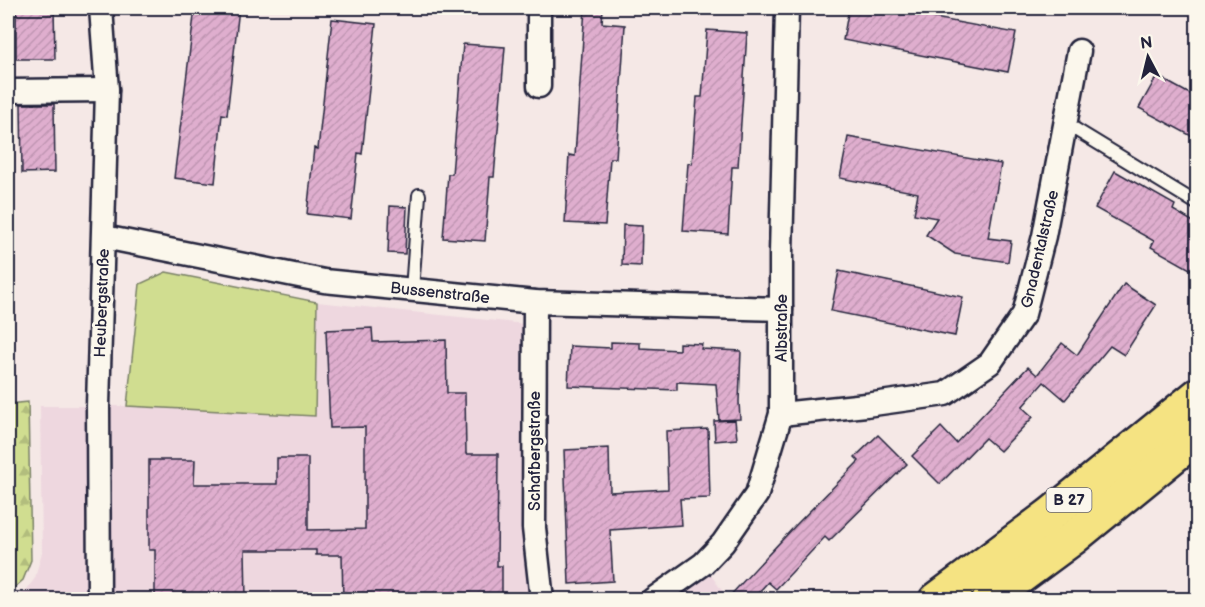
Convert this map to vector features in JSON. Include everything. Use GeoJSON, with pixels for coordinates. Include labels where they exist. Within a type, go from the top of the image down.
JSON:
{"type":"FeatureCollection","features":[{"type":"Feature","properties":{"kind":"highway","name":"B 27"},"geometry":{"type":"LineString","coordinates":[[936,600],[1050,515],[1197,395]]}},
{"type":"Feature","properties":{"kind":"highway","name":"B 27"},"geometry":{"type":"LineString","coordinates":[[989,600],[1073,537],[1197,436]]}},
{"type":"Feature","properties":{"kind":"street","name":"Heubergstraße"},"geometry":{"type":"LineString","coordinates":[[99,600],[98,406],[107,90],[101,8]]}},
{"type":"Feature","properties":{"kind":"street"},"geometry":{"type":"LineString","coordinates":[[539,8],[539,86]]}},
{"type":"Feature","properties":{"kind":"street","name":"Albstraße"},"geometry":{"type":"LineString","coordinates":[[652,600],[703,564],[723,543],[758,494],[781,414],[787,8]]}},
{"type":"Feature","properties":{"kind":"street","name":"Gnadentalstraße"},"geometry":{"type":"LineString","coordinates":[[781,414],[945,394],[990,363],[1024,314],[1044,236],[1079,51]]}},
{"type":"Feature","properties":{"kind":"street"},"geometry":{"type":"LineString","coordinates":[[8,91],[107,90]]}},
{"type":"Feature","properties":{"kind":"street","name":"Bussenstraße"},"geometry":{"type":"LineString","coordinates":[[104,237],[324,281],[535,302],[781,309]]}},
{"type":"Feature","properties":{"kind":"street","name":"Schafbergstraße"},"geometry":{"type":"LineString","coordinates":[[535,302],[534,528],[542,600]]}},
{"type":"Feature","properties":{"kind":"lane"},"geometry":{"type":"LineString","coordinates":[[1065,123],[1197,204]]}},
{"type":"Feature","properties":{"kind":"lane"},"geometry":{"type":"LineString","coordinates":[[412,290],[419,195]]}},
{"type":"Feature","properties":{"kind":"shaded area"},"geometry":{"type":"Polygon","coordinates":[[[462,8],[531,8],[531,14],[462,8]]]}},
{"type":"Feature","properties":{"kind":"shaded area"},"geometry":{"type":"Polygon","coordinates":[[[317,302],[535,325],[542,599],[14,600],[25,592],[35,578],[42,552],[40,406],[127,406],[315,416],[317,302]]]}},
{"type":"Feature","properties":{"kind":"shaded area"},"geometry":{"type":"Polygon","coordinates":[[[703,564],[728,599],[652,600],[703,564]]]}},
{"type":"Feature","properties":{"kind":"green space"},"geometry":{"type":"Polygon","coordinates":[[[166,272],[317,302],[315,416],[127,406],[140,284],[166,272]]]}},
{"type":"Feature","properties":{"kind":"green space"},"geometry":{"type":"Polygon","coordinates":[[[28,402],[31,560],[23,580],[8,593],[8,404],[28,402]]]}},
{"type":"Feature","properties":{"kind":"building"},"geometry":{"type":"Polygon","coordinates":[[[16,8],[54,8],[55,59],[16,59],[16,8]]]}},
{"type":"Feature","properties":{"kind":"building"},"geometry":{"type":"Polygon","coordinates":[[[195,8],[239,8],[227,115],[222,114],[215,183],[174,178],[195,8]]]}},
{"type":"Feature","properties":{"kind":"building"},"geometry":{"type":"Polygon","coordinates":[[[585,8],[603,8],[602,23],[625,25],[616,158],[610,158],[605,225],[565,223],[569,155],[575,156],[585,8]]]}},
{"type":"Feature","properties":{"kind":"building"},"geometry":{"type":"Polygon","coordinates":[[[849,8],[881,8],[1016,33],[1008,72],[843,40],[849,8]]]}},
{"type":"Feature","properties":{"kind":"building"},"geometry":{"type":"Polygon","coordinates":[[[332,19],[376,24],[362,154],[358,153],[351,219],[307,214],[314,148],[318,149],[332,19]]]}},
{"type":"Feature","properties":{"kind":"building"},"geometry":{"type":"Polygon","coordinates":[[[707,30],[747,33],[738,167],[732,167],[728,234],[683,231],[688,163],[692,164],[697,97],[702,97],[707,30]]]}},
{"type":"Feature","properties":{"kind":"building"},"geometry":{"type":"Polygon","coordinates":[[[463,44],[505,47],[494,177],[490,177],[485,241],[443,238],[448,174],[452,174],[463,44]]]}},
{"type":"Feature","properties":{"kind":"building"},"geometry":{"type":"Polygon","coordinates":[[[1157,76],[1197,98],[1197,139],[1139,108],[1157,76]]]}},
{"type":"Feature","properties":{"kind":"building"},"geometry":{"type":"Polygon","coordinates":[[[21,104],[54,104],[55,172],[22,173],[21,104]]]}},
{"type":"Feature","properties":{"kind":"building"},"geometry":{"type":"Polygon","coordinates":[[[848,137],[1001,164],[988,238],[1011,241],[1008,262],[955,254],[926,235],[937,218],[914,214],[918,193],[840,178],[848,137]]]}},
{"type":"Feature","properties":{"kind":"building"},"geometry":{"type":"Polygon","coordinates":[[[1115,171],[1175,205],[1173,210],[1197,224],[1197,273],[1151,247],[1154,241],[1095,208],[1115,171]]]}},
{"type":"Feature","properties":{"kind":"building"},"geometry":{"type":"Polygon","coordinates":[[[390,206],[407,207],[405,254],[388,253],[390,206]]]}},
{"type":"Feature","properties":{"kind":"building"},"geometry":{"type":"Polygon","coordinates":[[[623,225],[642,226],[641,266],[622,265],[623,225]]]}},
{"type":"Feature","properties":{"kind":"building"},"geometry":{"type":"Polygon","coordinates":[[[839,271],[963,297],[955,336],[831,311],[839,271]]]}},
{"type":"Feature","properties":{"kind":"building"},"geometry":{"type":"Polygon","coordinates":[[[1124,284],[1156,305],[1124,355],[1110,346],[1065,400],[1044,382],[1022,407],[1033,417],[1000,451],[985,438],[940,484],[912,456],[941,427],[956,443],[1028,367],[1037,375],[1062,343],[1077,355],[1124,284]]]}},
{"type":"Feature","properties":{"kind":"building"},"geometry":{"type":"Polygon","coordinates":[[[372,328],[373,342],[446,340],[447,393],[465,393],[466,454],[498,454],[497,566],[502,566],[502,600],[343,600],[342,555],[316,555],[316,550],[245,550],[246,600],[155,600],[155,550],[149,550],[149,460],[195,460],[194,484],[277,484],[277,458],[308,458],[308,530],[365,529],[365,427],[330,428],[326,330],[372,328]]]}},
{"type":"Feature","properties":{"kind":"building"},"geometry":{"type":"Polygon","coordinates":[[[611,342],[640,343],[640,348],[679,350],[679,343],[702,344],[701,349],[741,351],[740,419],[719,420],[716,384],[677,382],[677,390],[568,386],[570,346],[611,348],[611,342]]]}},
{"type":"Feature","properties":{"kind":"building"},"geometry":{"type":"Polygon","coordinates":[[[735,420],[737,439],[715,441],[714,421],[735,420]]]}},
{"type":"Feature","properties":{"kind":"building"},"geometry":{"type":"Polygon","coordinates":[[[708,429],[710,498],[680,499],[682,525],[610,530],[613,581],[569,584],[564,450],[609,448],[610,492],[668,489],[666,431],[708,429]]]}},
{"type":"Feature","properties":{"kind":"building"},"geometry":{"type":"Polygon","coordinates":[[[878,435],[907,464],[829,541],[825,537],[776,589],[768,582],[752,600],[726,600],[859,461],[855,457],[878,435]]]}}]}
